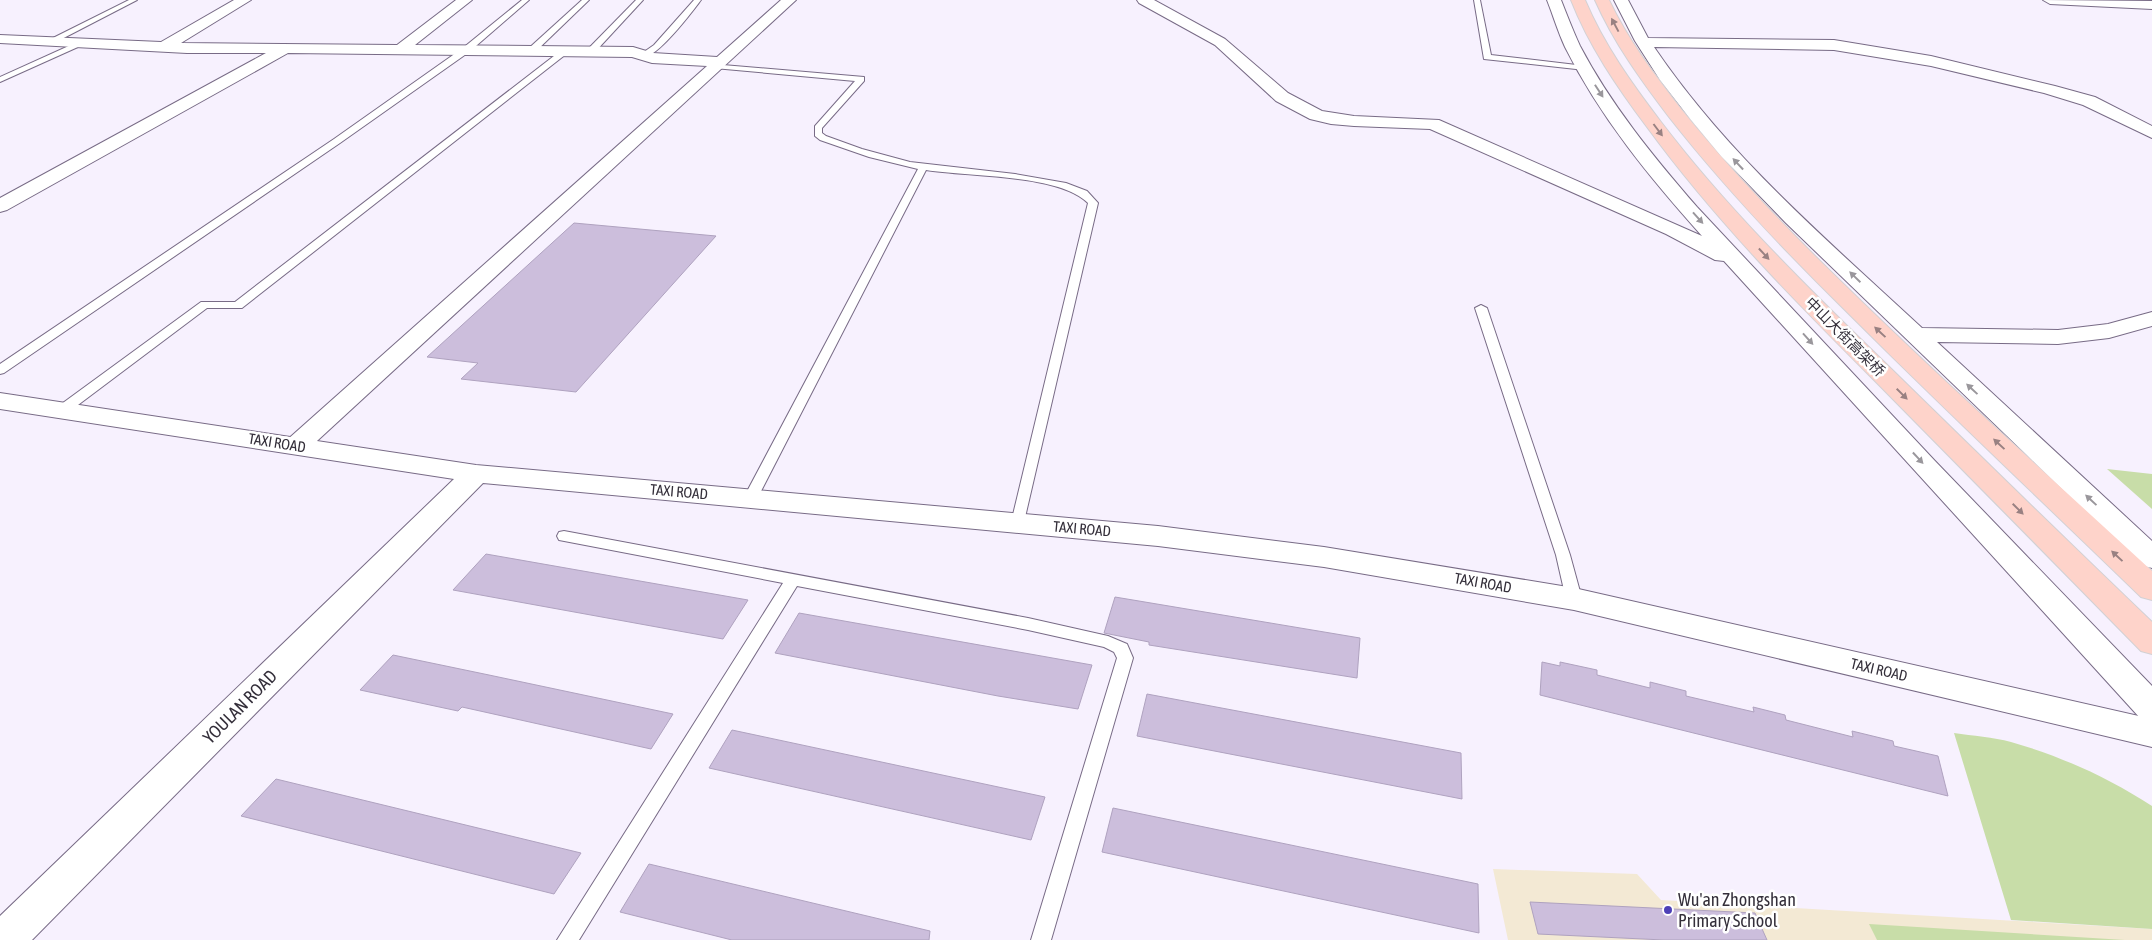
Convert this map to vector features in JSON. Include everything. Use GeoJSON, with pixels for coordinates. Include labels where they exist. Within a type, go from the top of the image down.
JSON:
{"type":"FeatureCollection","features":[{"type":"Feature","properties":{"kind":"main road","name":"中山大街高架桥"},"geometry":{"type":"LineString","coordinates":[[1578,0],[1590,28],[1623,82],[1667,142],[1725,212],[1826,319],[2152,642]]}},
{"type":"Feature","properties":{"kind":"main road","name":"中山大街高架桥"},"geometry":{"type":"LineString","coordinates":[[1602,0],[1616,30],[1652,83],[1716,164],[1760,212],[1865,318],[2152,589]]}},
{"type":"Feature","properties":{"kind":"street"},"geometry":{"type":"LineString","coordinates":[[165,46],[244,0]]}},
{"type":"Feature","properties":{"kind":"street"},"geometry":{"type":"LineString","coordinates":[[400,50],[465,0]]}},
{"type":"Feature","properties":{"kind":"street"},"geometry":{"type":"LineString","coordinates":[[296,446],[789,0]]}},
{"type":"Feature","properties":{"kind":"street"},"geometry":{"type":"LineString","coordinates":[[1144,0],[1220,42],[1282,97],[1316,114],[1331,119],[1354,121],[1432,124],[1673,230],[1738,262]]}},
{"type":"Feature","properties":{"kind":"street"},"geometry":{"type":"LineString","coordinates":[[1554,0],[1585,68],[1611,109],[1660,177],[1874,412],[2152,708]]}},
{"type":"Feature","properties":{"kind":"street"},"geometry":{"type":"LineString","coordinates":[[1621,0],[1644,42],[1683,99],[1751,178],[2152,558]]}},
{"type":"Feature","properties":{"kind":"street"},"geometry":{"type":"LineString","coordinates":[[2050,0],[2152,6]]}},
{"type":"Feature","properties":{"kind":"street"},"geometry":{"type":"LineString","coordinates":[[0,39],[285,49],[633,52],[644,56],[717,64]]}},
{"type":"Feature","properties":{"kind":"street"},"geometry":{"type":"LineString","coordinates":[[1644,42],[1834,45],[1931,61],[2049,88],[2090,101],[2152,133]]}},
{"type":"Feature","properties":{"kind":"street"},"geometry":{"type":"LineString","coordinates":[[0,206],[285,49]]}},
{"type":"Feature","properties":{"kind":"street"},"geometry":{"type":"LineString","coordinates":[[1916,335],[2058,337],[2101,332],[2152,319]]}},
{"type":"Feature","properties":{"kind":"street","name":"TAXI ROAD"},"geometry":{"type":"LineString","coordinates":[[0,401],[476,474],[1158,536],[1324,557],[1574,599],[2152,733]]}},
{"type":"Feature","properties":{"kind":"street","name":"YOULAN ROAD"},"geometry":{"type":"LineString","coordinates":[[4,940],[476,474]]}},
{"type":"Feature","properties":{"kind":"lane"},"geometry":{"type":"LineString","coordinates":[[51,41],[134,0]]}},
{"type":"Feature","properties":{"kind":"lane"},"geometry":{"type":"LineString","coordinates":[[0,370],[337,141],[466,50],[526,0]]}},
{"type":"Feature","properties":{"kind":"lane"},"geometry":{"type":"LineString","coordinates":[[531,50],[586,0]]}},
{"type":"Feature","properties":{"kind":"lane"},"geometry":{"type":"LineString","coordinates":[[591,51],[640,0]]}},
{"type":"Feature","properties":{"kind":"lane"},"geometry":{"type":"LineString","coordinates":[[644,56],[657,47],[698,0]]}},
{"type":"Feature","properties":{"kind":"lane"},"geometry":{"type":"LineString","coordinates":[[1477,0],[1487,57],[1585,68]]}},
{"type":"Feature","properties":{"kind":"lane"},"geometry":{"type":"LineString","coordinates":[[0,80],[84,42]]}},
{"type":"Feature","properties":{"kind":"lane"},"geometry":{"type":"LineString","coordinates":[[61,410],[204,304],[238,306],[566,51]]}},
{"type":"Feature","properties":{"kind":"lane"},"geometry":{"type":"LineString","coordinates":[[717,64],[860,78],[818,128],[818,134],[838,144],[924,168],[1044,181],[1078,190],[1090,197],[1092,203],[1018,523]]}},
{"type":"Feature","properties":{"kind":"lane"},"geometry":{"type":"LineString","coordinates":[[750,499],[924,168]]}},
{"type":"Feature","properties":{"kind":"lane"},"geometry":{"type":"LineString","coordinates":[[1481,308],[1563,555],[1574,599]]}},
{"type":"Feature","properties":{"kind":"lane"},"geometry":{"type":"LineString","coordinates":[[564,536],[1028,624],[1108,642],[1121,648],[1125,658],[1040,940]]}},
{"type":"Feature","properties":{"kind":"lane"},"geometry":{"type":"LineString","coordinates":[[567,940],[793,580]]}},
{"type":"Feature","properties":{"kind":"shaded area","name":"Wu'an Zhongshan Primary School"},"geometry":{"type":"Polygon","coordinates":[[[1493,869],[1637,874],[1661,900],[2152,929],[2152,940],[1508,940],[1493,869]]]}},
{"type":"Feature","properties":{"kind":"green space"},"geometry":{"type":"Polygon","coordinates":[[[2107,469],[2152,474],[2152,509],[2107,469]]]}},
{"type":"Feature","properties":{"kind":"green space"},"geometry":{"type":"Polygon","coordinates":[[[1954,733],[2004,740],[2048,754],[2102,777],[2152,806],[2152,929],[2011,920],[1954,733]]]}},
{"type":"Feature","properties":{"kind":"green space"},"geometry":{"type":"Polygon","coordinates":[[[1869,924],[2125,940],[1877,940],[1869,924]]]}},
{"type":"Feature","properties":{"kind":"building"},"geometry":{"type":"Polygon","coordinates":[[[574,223],[716,236],[576,392],[461,379],[478,363],[427,357],[574,223]]]}},
{"type":"Feature","properties":{"kind":"building"},"geometry":{"type":"Polygon","coordinates":[[[486,554],[748,600],[723,639],[453,590],[486,554]]]}},
{"type":"Feature","properties":{"kind":"building"},"geometry":{"type":"Polygon","coordinates":[[[1115,597],[1360,638],[1357,678],[1149,645],[1149,642],[1104,633],[1115,597]]]}},
{"type":"Feature","properties":{"kind":"building"},"geometry":{"type":"Polygon","coordinates":[[[799,613],[1092,665],[1078,709],[998,696],[775,653],[799,613]]]}},
{"type":"Feature","properties":{"kind":"building"},"geometry":{"type":"Polygon","coordinates":[[[393,655],[673,714],[651,749],[462,707],[458,711],[360,690],[393,655]]]}},
{"type":"Feature","properties":{"kind":"building"},"geometry":{"type":"Polygon","coordinates":[[[1542,662],[1560,666],[1560,662],[1597,670],[1597,675],[1650,688],[1650,682],[1686,691],[1686,696],[1754,712],[1753,707],[1785,715],[1786,720],[1853,737],[1852,731],[1893,741],[1894,746],[1938,756],[1948,796],[1540,695],[1542,662]]]}},
{"type":"Feature","properties":{"kind":"building"},"geometry":{"type":"Polygon","coordinates":[[[1147,694],[1461,753],[1462,799],[1137,736],[1147,694]]]}},
{"type":"Feature","properties":{"kind":"building"},"geometry":{"type":"Polygon","coordinates":[[[732,730],[1045,797],[1031,840],[709,768],[732,730]]]}},
{"type":"Feature","properties":{"kind":"building"},"geometry":{"type":"Polygon","coordinates":[[[276,779],[581,853],[554,894],[241,816],[276,779]]]}},
{"type":"Feature","properties":{"kind":"building"},"geometry":{"type":"Polygon","coordinates":[[[1113,808],[1478,884],[1479,933],[1102,852],[1113,808]]]}},
{"type":"Feature","properties":{"kind":"building"},"geometry":{"type":"Polygon","coordinates":[[[649,864],[930,931],[929,940],[732,940],[620,912],[649,864]]]}},
{"type":"Feature","properties":{"kind":"building"},"geometry":{"type":"Polygon","coordinates":[[[1530,902],[1755,913],[1767,940],[1664,940],[1538,934],[1530,902]]]}},
{"type":"Feature","properties":{"kind":"place","name":"Wu'an Zhongshan Primary School"},"geometry":{"type":"Point","coordinates":[1668,910]}}]}
